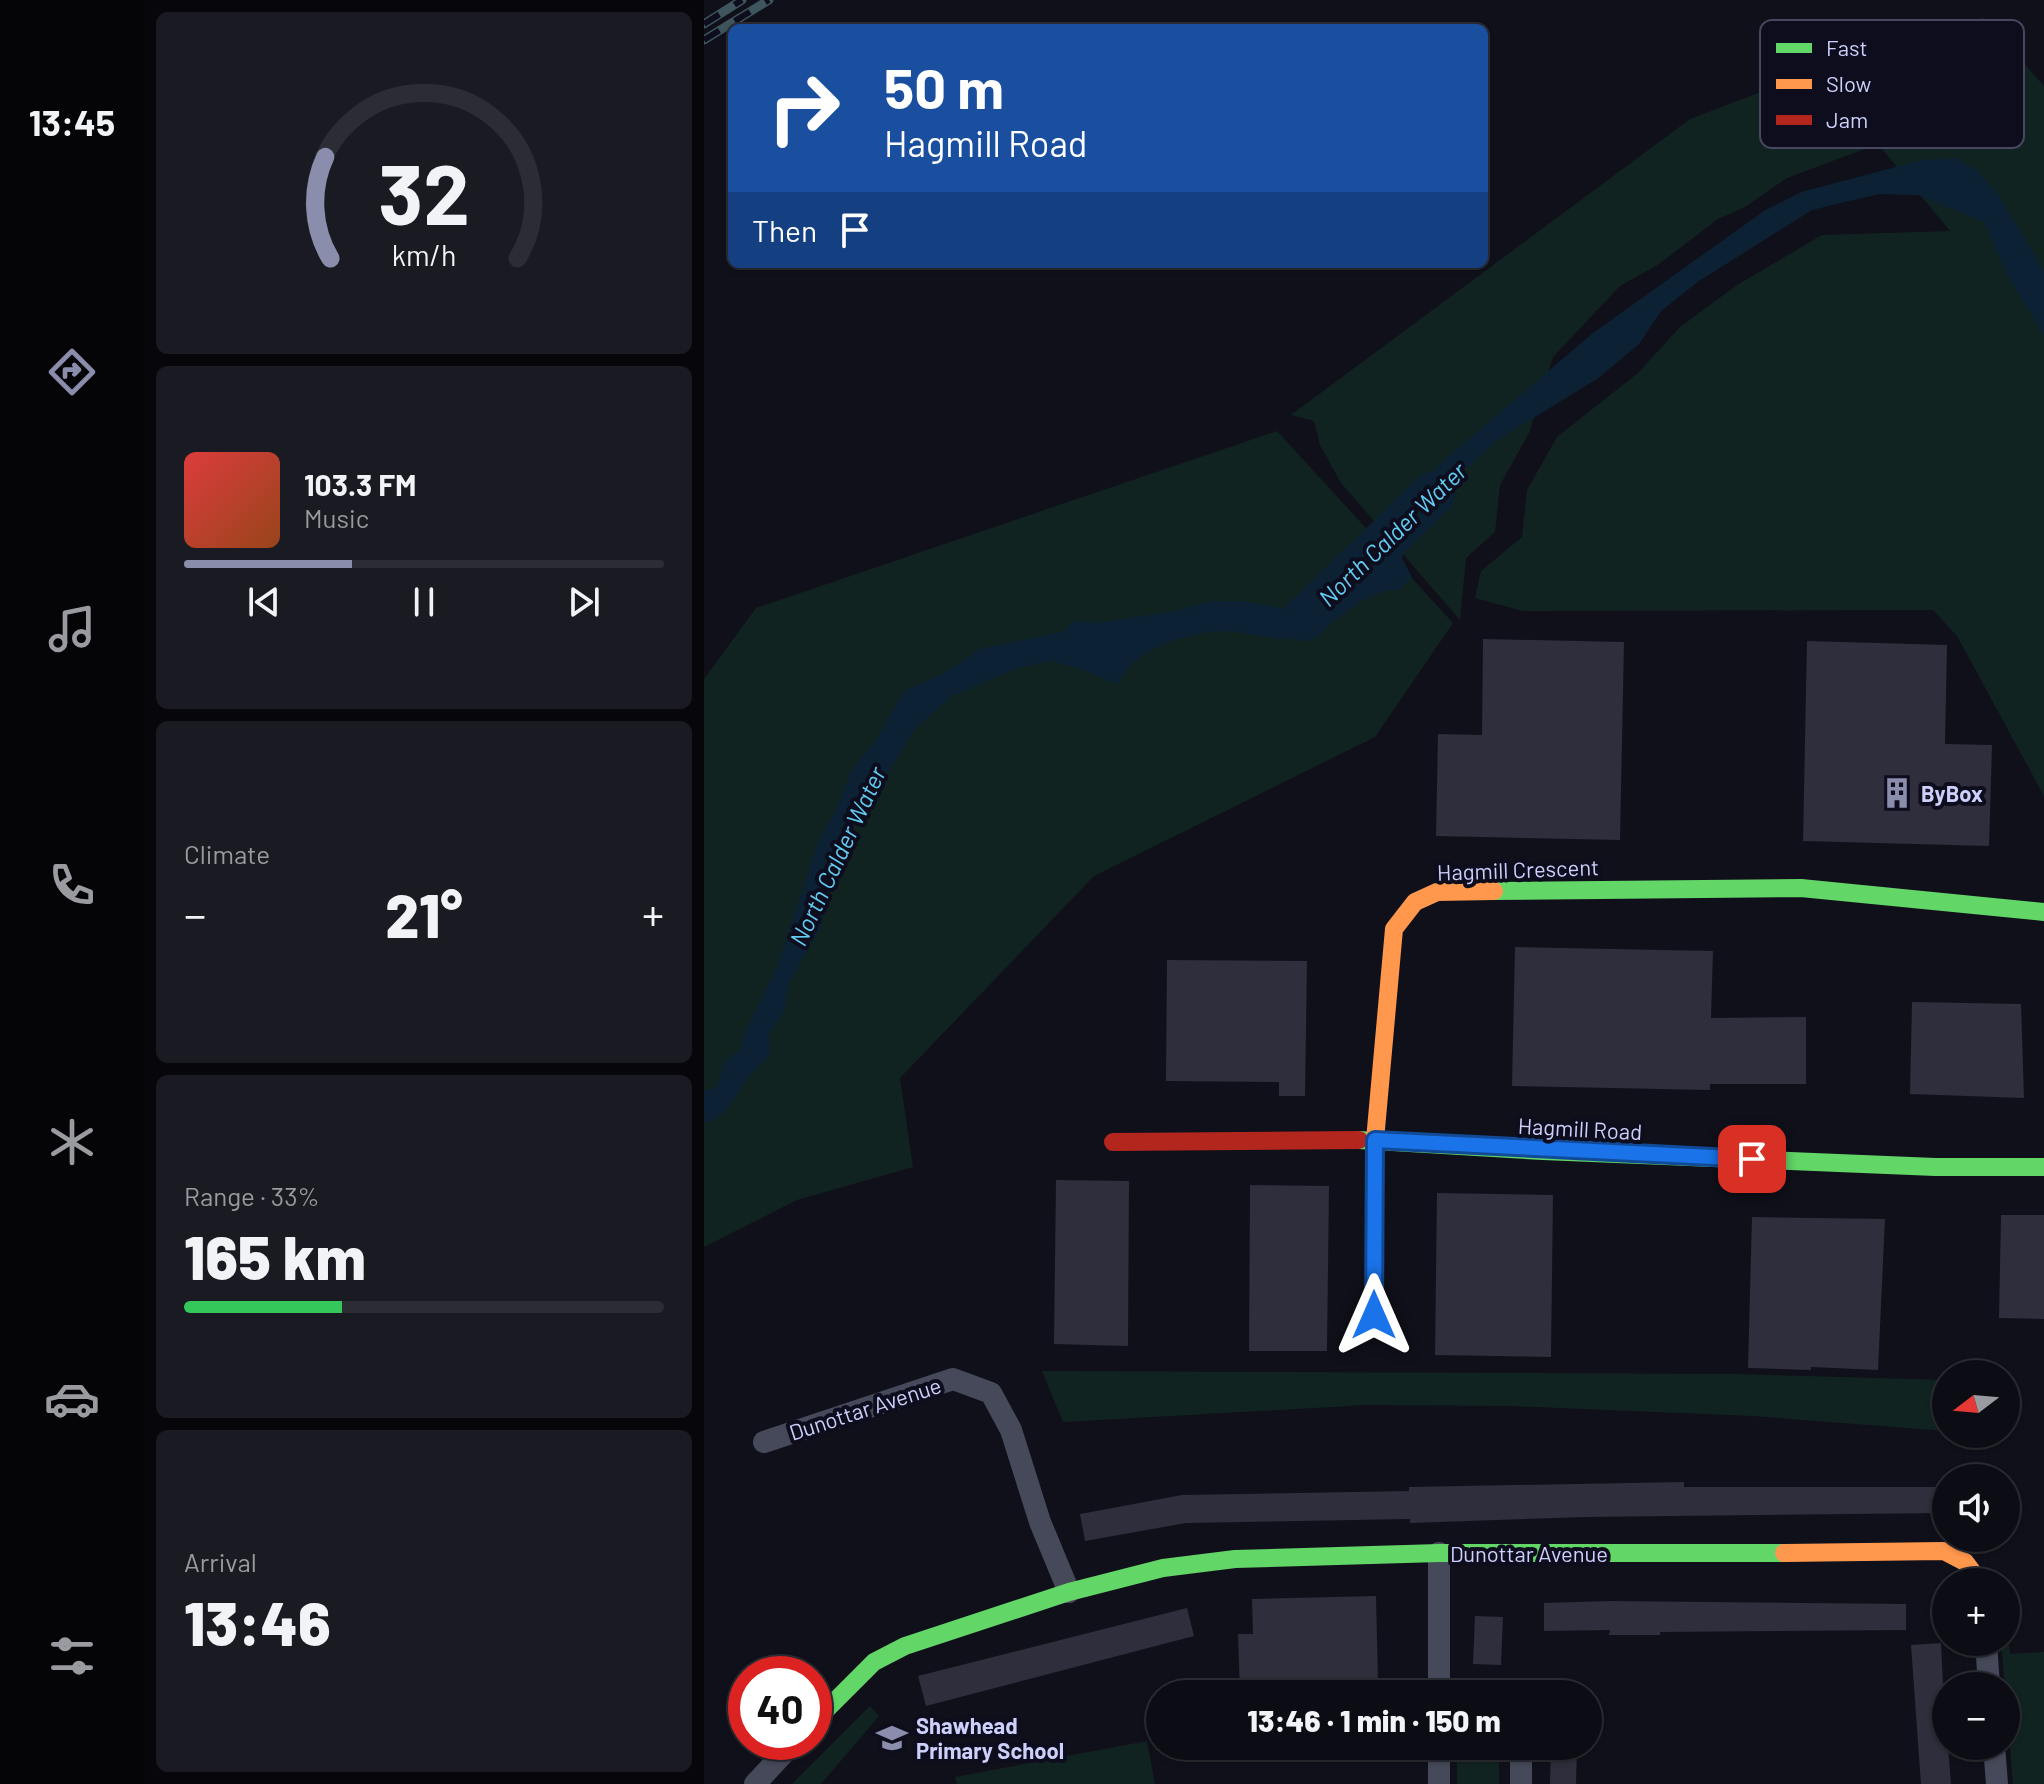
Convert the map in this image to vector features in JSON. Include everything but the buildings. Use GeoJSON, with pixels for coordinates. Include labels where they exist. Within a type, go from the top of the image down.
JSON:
{"type":"FeatureCollection","features":[{"type":"Feature","properties":{"kind":"street","name":"Hagmill Crescent"},"geometry":{"type":"LineString","coordinates":[[1374,1315],[1375,1140],[1394,929],[1415,902],[1437,892],[1801,888],[2044,912]]}},
{"type":"Feature","properties":{"kind":"street","name":"Hagmill Road"},"geometry":{"type":"LineString","coordinates":[[1113,1142],[1375,1140],[1543,1151],[1874,1165],[2044,1167]]}},
{"type":"Feature","properties":{"kind":"street","name":"Dunottar Avenue"},"geometry":{"type":"LineString","coordinates":[[764,1442],[953,1379],[991,1393],[1011,1430],[1040,1522],[1069,1592]]}},
{"type":"Feature","properties":{"kind":"street","name":"Dunottar Avenue"},"geometry":{"type":"LineString","coordinates":[[832,1704],[874,1662],[905,1646],[1069,1592],[1163,1568],[1235,1559],[1439,1553],[1944,1551],[1957,1554],[1970,1568]]}},
{"type":"Feature","properties":{"kind":"street"},"geometry":{"type":"LineString","coordinates":[[1439,1553],[1439,1680]]}},
{"type":"Feature","properties":{"kind":"street"},"geometry":{"type":"LineString","coordinates":[[755,1784],[777,1760]]}},
{"type":"Feature","properties":{"kind":"street"},"geometry":{"type":"LineString","coordinates":[[1439,1760],[1439,1784]]}},
{"type":"Feature","properties":{"kind":"street"},"geometry":{"type":"LineString","coordinates":[[1521,1760],[1521,1784]]}},
{"type":"Feature","properties":{"kind":"street"},"geometry":{"type":"LineString","coordinates":[[1995,1760],[1997,1784]]}},
{"type":"Feature","properties":{"kind":"green space"},"geometry":{"type":"Polygon","coordinates":[[[2024,63],[2044,86],[2044,796],[1957,636],[1933,610],[1523,611],[1475,598],[1481,571],[1522,537],[1527,490],[1557,437],[1638,373],[1680,327],[1737,285],[1822,235],[1950,231],[1881,148],[2024,148],[2024,63]]]}},
{"type":"Feature","properties":{"kind":"green space"},"geometry":{"type":"Polygon","coordinates":[[[1760,92],[1760,148],[1867,148],[1787,178],[1745,207],[1718,219],[1659,264],[1620,286],[1553,357],[1529,433],[1500,485],[1495,532],[1466,558],[1460,620],[1341,483],[1320,445],[1314,421],[1291,415],[1690,119],[1760,92]]]}},
{"type":"Feature","properties":{"kind":"green space"},"geometry":{"type":"Polygon","coordinates":[[[1277,431],[1453,623],[1375,737],[1094,876],[900,1078],[913,1167],[797,1200],[704,1247],[704,679],[756,608],[1277,431]]]}},
{"type":"Feature","properties":{"kind":"green space"},"geometry":{"type":"Polygon","coordinates":[[[1042,1371],[1733,1374],[1932,1380],[1932,1430],[1753,1416],[1510,1406],[1366,1405],[1063,1422],[1042,1371]]]}},
{"type":"Feature","properties":{"kind":"green space"},"geometry":{"type":"Polygon","coordinates":[[[2044,1652],[2044,1784],[2013,1784],[2011,1760],[2020,1760],[2020,1672],[2004,1672],[2002,1656],[2044,1652]]]}},
{"type":"Feature","properties":{"kind":"green space"},"geometry":{"type":"Polygon","coordinates":[[[870,1706],[879,1716],[821,1784],[792,1784],[816,1760],[832,1760],[832,1744],[870,1706]]]}},
{"type":"Feature","properties":{"kind":"green space"},"geometry":{"type":"Polygon","coordinates":[[[1146,1741],[1146,1760],[1151,1760],[1155,1784],[957,1784],[955,1777],[1146,1741]]]}},
{"type":"Feature","properties":{"kind":"green space"},"geometry":{"type":"Polygon","coordinates":[[[1457,1760],[1499,1760],[1499,1784],[1457,1784],[1457,1760]]]}},
{"type":"Feature","properties":{"kind":"water"},"geometry":{"type":"Polygon","coordinates":[[[1956,158],[1976,170],[1997,192],[2044,271],[2044,335],[2008,277],[1984,222],[1918,195],[1879,194],[1812,210],[1699,281],[1661,311],[1639,344],[1597,379],[1496,441],[1454,481],[1409,532],[1402,558],[1412,577],[1399,590],[1373,596],[1302,637],[1274,638],[1229,631],[1180,638],[1136,660],[1117,684],[1051,661],[1018,668],[952,696],[914,730],[866,803],[841,850],[825,894],[822,925],[789,983],[784,1012],[769,1033],[770,1057],[753,1071],[727,1110],[704,1123],[704,1091],[717,1087],[724,1062],[741,1049],[743,1037],[777,967],[818,843],[852,769],[873,745],[904,691],[942,674],[980,649],[1062,632],[1076,620],[1096,623],[1176,611],[1212,601],[1244,601],[1285,609],[1321,587],[1368,570],[1382,561],[1400,503],[1450,455],[1593,333],[1764,211],[1801,192],[1922,160],[1956,158]]]}},
{"type":"Feature","properties":{"kind":"waterway","name":"North Calder Water"},"geometry":{"type":"LineString","coordinates":[[1304,619],[1433,494]]}},
{"type":"Feature","properties":{"kind":"railway"},"geometry":{"type":"LineString","coordinates":[[704,24],[742,0]]}},
{"type":"Feature","properties":{"kind":"railway"},"geometry":{"type":"LineString","coordinates":[[730,24],[769,0]]}},
{"type":"Feature","properties":{"kind":"railway"},"geometry":{"type":"LineString","coordinates":[[704,40],[728,25]]}},
{"type":"Feature","properties":{"kind":"traffic: fast"},"geometry":{"type":"LineString","coordinates":[[1494,891],[1801,888],[2044,912]]}},
{"type":"Feature","properties":{"kind":"traffic: fast"},"geometry":{"type":"LineString","coordinates":[[1359,1140],[1935,1167],[2044,1167]]}},
{"type":"Feature","properties":{"kind":"traffic: fast"},"geometry":{"type":"LineString","coordinates":[[832,1704],[874,1662],[905,1646],[1069,1592],[1163,1568],[1235,1559],[1439,1553],[1784,1553]]}},
{"type":"Feature","properties":{"kind":"traffic: slow"},"geometry":{"type":"LineString","coordinates":[[1374,1315],[1375,1140],[1394,929],[1415,902],[1437,892],[1494,891]]}},
{"type":"Feature","properties":{"kind":"traffic: slow"},"geometry":{"type":"LineString","coordinates":[[1784,1553],[1944,1551],[1965,1562],[1970,1568]]}},
{"type":"Feature","properties":{"kind":"traffic: jam"},"geometry":{"type":"LineString","coordinates":[[1113,1142],[1359,1140]]}},
{"type":"Feature","properties":{"kind":"place","name":"ByBox"},"geometry":{"type":"Point","coordinates":[1897,793]}},
{"type":"Feature","properties":{"kind":"place","name":"Shawhead Primary School"},"geometry":{"type":"Point","coordinates":[892,1738]}},
{"type":"Feature","properties":{"kind":"route"},"geometry":{"type":"LineString","coordinates":[[1374,1315],[1375,1140],[1543,1151],[1752,1159]]}}]}
